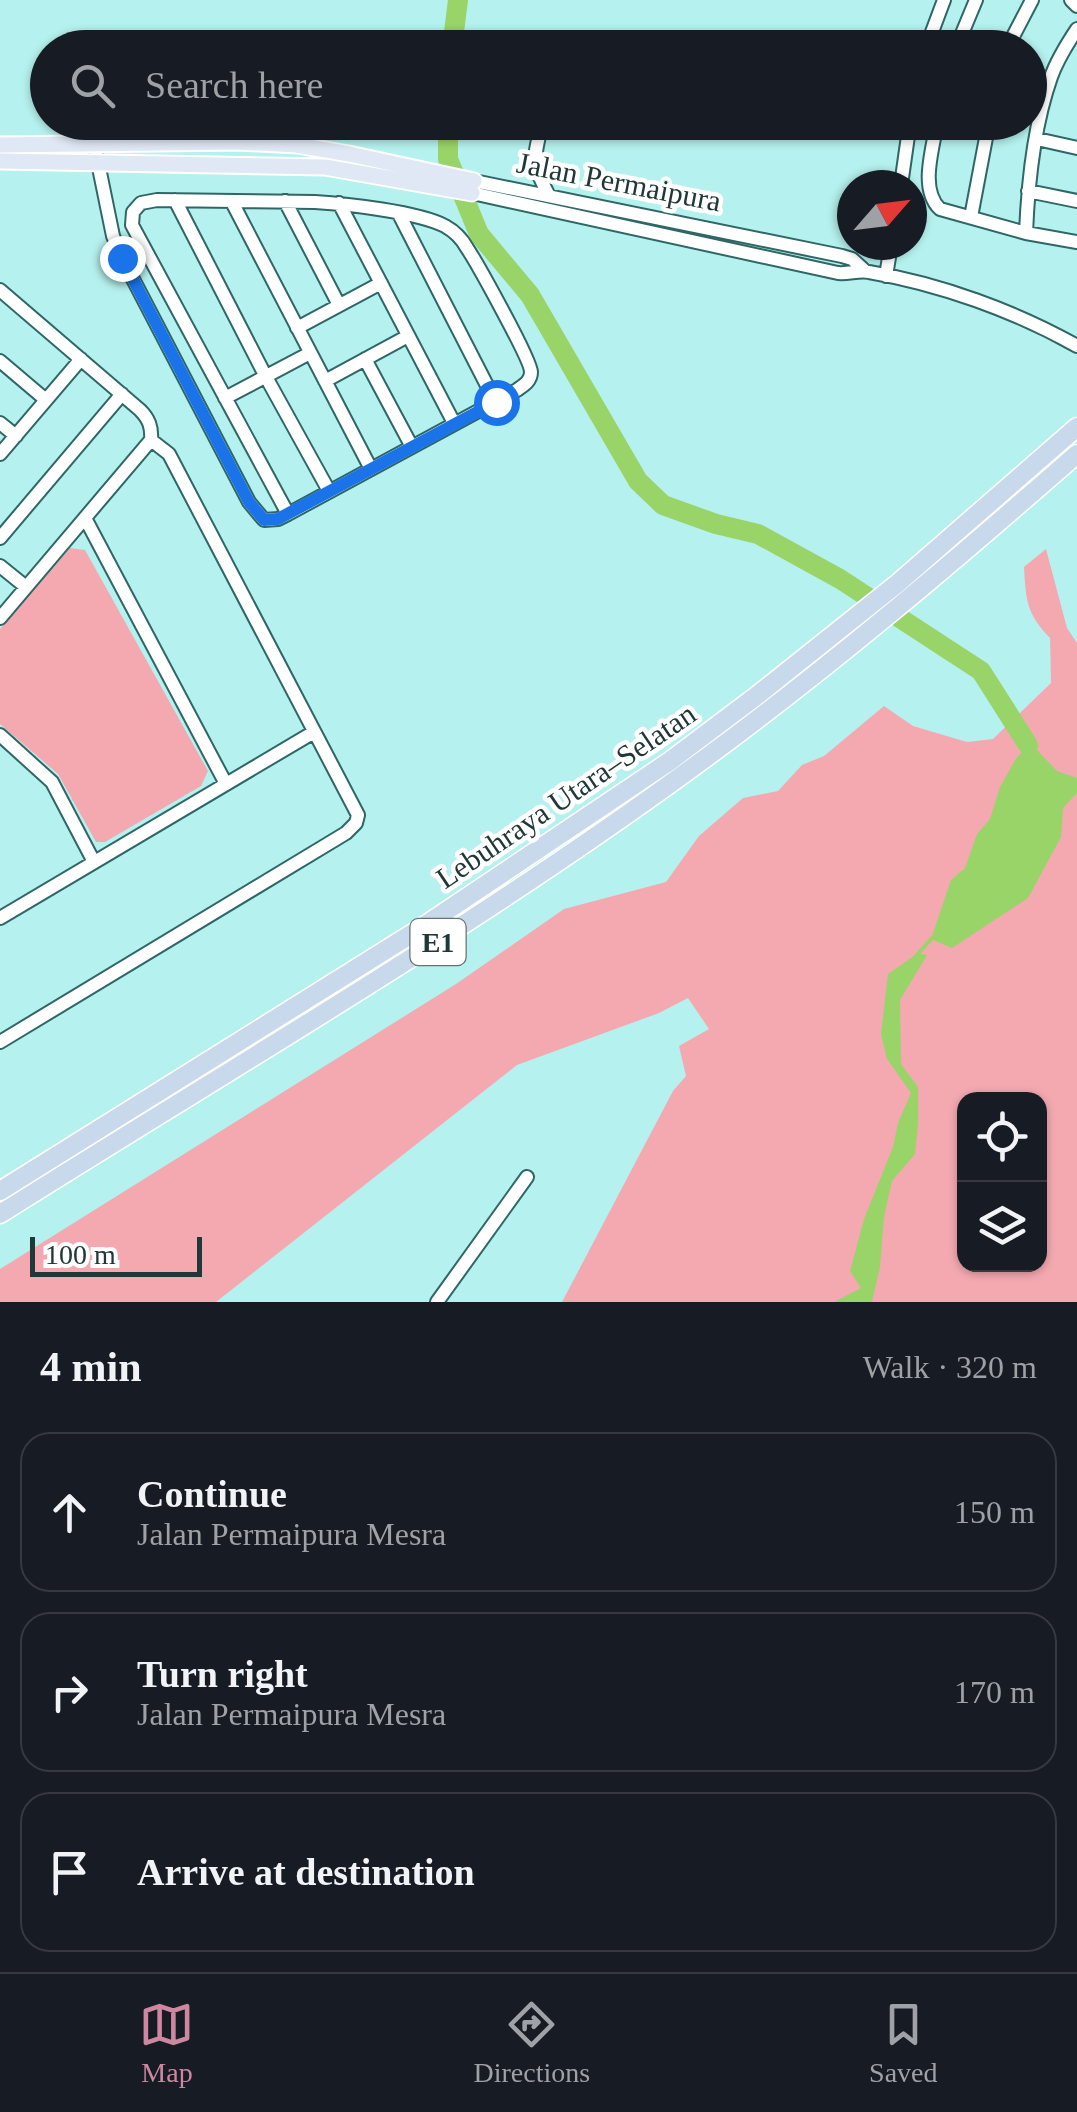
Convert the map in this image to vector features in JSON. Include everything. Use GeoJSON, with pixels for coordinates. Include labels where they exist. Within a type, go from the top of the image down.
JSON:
{"type":"FeatureCollection","features":[{"type":"Feature","properties":{"kind":"highway","name":"Lebuhraya Utara–Selatan"},"geometry":{"type":"LineString","coordinates":[[0,1214],[432,946],[681,776],[768,712],[898,582],[1077,428]]}},
{"type":"Feature","properties":{"kind":"highway","name":"Lebuhraya Utara–Selatan"},"geometry":{"type":"LineString","coordinates":[[0,1192],[421,928],[654,772],[755,697],[912,596],[1077,454]]}},
{"type":"Feature","properties":{"kind":"main road","name":"Jalan Permaipura"},"geometry":{"type":"LineString","coordinates":[[0,145],[296,145],[350,154],[420,177]]}},
{"type":"Feature","properties":{"kind":"main road","name":"Jalan Permaipura"},"geometry":{"type":"LineString","coordinates":[[0,160],[325,167],[473,187]]}},
{"type":"Feature","properties":{"kind":"street"},"geometry":{"type":"LineString","coordinates":[[933,30],[944,0]]}},
{"type":"Feature","properties":{"kind":"street"},"geometry":{"type":"LineString","coordinates":[[964,30],[976,0]]}},
{"type":"Feature","properties":{"kind":"street"},"geometry":{"type":"LineString","coordinates":[[1017,30],[1032,0]]}},
{"type":"Feature","properties":{"kind":"street"},"geometry":{"type":"LineString","coordinates":[[1071,0],[1077,6]]}},
{"type":"Feature","properties":{"kind":"street"},"geometry":{"type":"LineString","coordinates":[[1047,82],[1077,29]]}},
{"type":"Feature","properties":{"kind":"street"},"geometry":{"type":"LineString","coordinates":[[539,140],[535,168],[549,196]]}},
{"type":"Feature","properties":{"kind":"street"},"geometry":{"type":"LineString","coordinates":[[903,170],[907,140]]}},
{"type":"Feature","properties":{"kind":"street"},"geometry":{"type":"LineString","coordinates":[[934,140],[929,176],[931,198],[940,210],[1077,242]]}},
{"type":"Feature","properties":{"kind":"street"},"geometry":{"type":"LineString","coordinates":[[971,217],[986,140]]}},
{"type":"Feature","properties":{"kind":"street"},"geometry":{"type":"LineString","coordinates":[[1026,232],[1037,140]]}},
{"type":"Feature","properties":{"kind":"street"},"geometry":{"type":"LineString","coordinates":[[1045,140],[1077,148]]}},
{"type":"Feature","properties":{"kind":"street"},"geometry":{"type":"LineString","coordinates":[[96,144],[96,162],[122,258],[249,502],[264,520],[288,514],[517,390],[531,374],[523,351],[467,247],[450,230],[431,220],[339,203],[158,200],[141,204],[133,212],[132,225],[288,514]]}},
{"type":"Feature","properties":{"kind":"street","name":"Jalan Permaipura"},"geometry":{"type":"LineString","coordinates":[[473,187],[549,196],[842,256],[864,270],[945,290],[1004,310],[1077,346]]}},
{"type":"Feature","properties":{"kind":"street","name":"Jalan Permaipura"},"geometry":{"type":"LineString","coordinates":[[473,187],[838,273],[864,270]]}},
{"type":"Feature","properties":{"kind":"street"},"geometry":{"type":"LineString","coordinates":[[1028,190],[1077,201]]}},
{"type":"Feature","properties":{"kind":"street"},"geometry":{"type":"LineString","coordinates":[[175,200],[329,491]]}},
{"type":"Feature","properties":{"kind":"street"},"geometry":{"type":"LineString","coordinates":[[285,201],[339,305]]}},
{"type":"Feature","properties":{"kind":"street"},"geometry":{"type":"LineString","coordinates":[[232,202],[371,468]]}},
{"type":"Feature","properties":{"kind":"street"},"geometry":{"type":"LineString","coordinates":[[339,203],[454,424]]}},
{"type":"Feature","properties":{"kind":"street"},"geometry":{"type":"LineString","coordinates":[[399,214],[496,402]]}},
{"type":"Feature","properties":{"kind":"street"},"geometry":{"type":"LineString","coordinates":[[886,276],[889,260]]}},
{"type":"Feature","properties":{"kind":"street"},"geometry":{"type":"LineString","coordinates":[[297,328],[381,283]]}},
{"type":"Feature","properties":{"kind":"street"},"geometry":{"type":"LineString","coordinates":[[0,290],[149,418],[151,440],[168,454],[358,815],[346,833],[0,1042]]}},
{"type":"Feature","properties":{"kind":"street"},"geometry":{"type":"LineString","coordinates":[[325,381],[408,336]]}},
{"type":"Feature","properties":{"kind":"street"},"geometry":{"type":"LineString","coordinates":[[226,398],[310,352]]}},
{"type":"Feature","properties":{"kind":"street"},"geometry":{"type":"LineString","coordinates":[[0,454],[81,359]]}},
{"type":"Feature","properties":{"kind":"street"},"geometry":{"type":"LineString","coordinates":[[365,360],[412,446]]}},
{"type":"Feature","properties":{"kind":"street"},"geometry":{"type":"LineString","coordinates":[[0,361],[46,400]]}},
{"type":"Feature","properties":{"kind":"street"},"geometry":{"type":"LineString","coordinates":[[0,538],[122,394]]}},
{"type":"Feature","properties":{"kind":"street"},"geometry":{"type":"LineString","coordinates":[[0,423],[16,436]]}},
{"type":"Feature","properties":{"kind":"street"},"geometry":{"type":"LineString","coordinates":[[0,618],[151,440]]}},
{"type":"Feature","properties":{"kind":"street"},"geometry":{"type":"LineString","coordinates":[[84,518],[226,784]]}},
{"type":"Feature","properties":{"kind":"street"},"geometry":{"type":"LineString","coordinates":[[0,566],[26,587]]}},
{"type":"Feature","properties":{"kind":"street"},"geometry":{"type":"LineString","coordinates":[[0,898],[4,916],[314,732]]}},
{"type":"Feature","properties":{"kind":"street"},"geometry":{"type":"LineString","coordinates":[[0,735],[52,782],[94,862]]}},
{"type":"Feature","properties":{"kind":"street"},"geometry":{"type":"LineString","coordinates":[[436,1302],[527,1178]]}},
{"type":"Feature","properties":{"kind":"shaded area"},"geometry":{"type":"Polygon","coordinates":[[[70,548],[85,550],[208,771],[201,786],[105,842],[96,842],[58,774],[0,724],[0,629],[70,548]]]}},
{"type":"Feature","properties":{"kind":"shaded area"},"geometry":{"type":"Polygon","coordinates":[[[1046,549],[1067,628],[1077,643],[1077,1302],[562,1302],[673,1091],[686,1076],[679,1046],[709,1029],[688,998],[659,1013],[517,1065],[216,1302],[0,1302],[0,1269],[456,984],[564,909],[666,882],[699,836],[743,798],[778,791],[802,765],[824,756],[884,706],[913,726],[967,742],[993,739],[1051,683],[1050,638],[1036,621],[1024,567],[1046,549]]]}},
{"type":"Feature","properties":{"kind":"shaded area"},"geometry":{"type":"Polygon","coordinates":[[[1028,745],[1057,771],[1077,778],[1077,793],[1063,808],[1061,837],[1028,898],[952,948],[931,939],[951,880],[965,868],[977,834],[990,819],[1000,787],[1028,745]]]}},
{"type":"Feature","properties":{"kind":"shaded area"},"geometry":{"type":"Polygon","coordinates":[[[918,953],[927,955],[900,1000],[901,1064],[918,1087],[915,1154],[892,1181],[872,1302],[834,1302],[861,1288],[850,1271],[864,1219],[911,1093],[887,1059],[881,1034],[888,974],[918,953]]]}},
{"type":"Feature","properties":{"kind":"waterway"},"geometry":{"type":"LineString","coordinates":[[454,30],[458,0]]}},
{"type":"Feature","properties":{"kind":"waterway"},"geometry":{"type":"LineString","coordinates":[[448,140],[448,159],[479,234],[530,295],[638,481],[663,505],[758,534],[840,579],[981,671],[1028,745]]}},
{"type":"Feature","properties":{"kind":"waterway"},"geometry":{"type":"LineString","coordinates":[[915,957],[932,938]]}},
{"type":"Feature","properties":{"kind":"route"},"geometry":{"type":"LineString","coordinates":[[122,258],[249,502],[264,520],[278,519],[496,402]]}}]}
